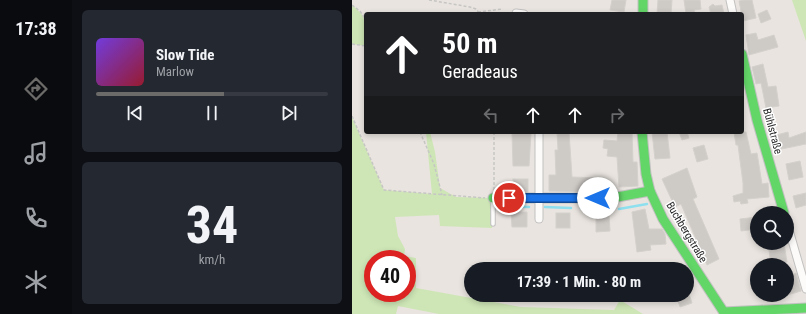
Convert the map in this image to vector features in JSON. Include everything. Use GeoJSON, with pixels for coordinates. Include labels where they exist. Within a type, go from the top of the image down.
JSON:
{"type":"FeatureCollection","features":[{"type":"Feature","properties":{"kind":"street"},"geometry":{"type":"LineString","coordinates":[[643,0],[643,12]]}},
{"type":"Feature","properties":{"kind":"street"},"geometry":{"type":"LineString","coordinates":[[730,0],[733,12]]}},
{"type":"Feature","properties":{"kind":"street","name":"Bühlstraße"},"geometry":{"type":"LineString","coordinates":[[744,63],[757,120],[782,206]]}},
{"type":"Feature","properties":{"kind":"street"},"geometry":{"type":"LineString","coordinates":[[539,134],[539,219]]}},
{"type":"Feature","properties":{"kind":"street","name":"Buchbergstraße"},"geometry":{"type":"LineString","coordinates":[[642,134],[646,174],[650,191],[663,219],[725,313]]}},
{"type":"Feature","properties":{"kind":"street"},"geometry":{"type":"LineString","coordinates":[[494,198],[612,198],[650,191]]}},
{"type":"Feature","properties":{"kind":"street"},"geometry":{"type":"LineString","coordinates":[[794,248],[806,289]]}},
{"type":"Feature","properties":{"kind":"street"},"geometry":{"type":"LineString","coordinates":[[725,313],[806,308]]}},
{"type":"Feature","properties":{"kind":"lane"},"geometry":{"type":"LineString","coordinates":[[493,224],[494,198]]}},
{"type":"Feature","properties":{"kind":"path"},"geometry":{"type":"LineString","coordinates":[[429,0],[470,7],[478,12],[502,9]]}},
{"type":"Feature","properties":{"kind":"path"},"geometry":{"type":"LineString","coordinates":[[352,5],[360,11],[364,17]]}},
{"type":"Feature","properties":{"kind":"path"},"geometry":{"type":"LineString","coordinates":[[352,44],[364,46]]}},
{"type":"Feature","properties":{"kind":"path"},"geometry":{"type":"LineString","coordinates":[[352,116],[384,190],[442,196],[494,198],[494,134]]}},
{"type":"Feature","properties":{"kind":"path"},"geometry":{"type":"LineString","coordinates":[[421,134],[434,164],[442,196]]}},
{"type":"Feature","properties":{"kind":"green space"},"geometry":{"type":"Polygon","coordinates":[[[792,0],[806,0],[806,41],[792,0]]]}},
{"type":"Feature","properties":{"kind":"green space"},"geometry":{"type":"Polygon","coordinates":[[[352,5],[364,18],[364,46],[352,44],[352,5]]]}},
{"type":"Feature","properties":{"kind":"green space"},"geometry":{"type":"Polygon","coordinates":[[[352,117],[384,190],[432,194],[426,134],[430,134],[435,152],[440,188],[456,197],[493,198],[492,228],[440,226],[439,215],[395,217],[398,236],[405,250],[364,250],[364,302],[416,302],[416,288],[464,297],[464,302],[493,302],[521,307],[614,310],[619,302],[623,302],[643,314],[439,314],[398,306],[396,314],[352,314],[352,117]]]}},
{"type":"Feature","properties":{"kind":"building"},"geometry":{"type":"Polygon","coordinates":[[[612,0],[626,0],[624,12],[610,10],[612,0]]]}},
{"type":"Feature","properties":{"kind":"building"},"geometry":{"type":"Polygon","coordinates":[[[658,0],[672,0],[671,12],[657,12],[658,0]]]}},
{"type":"Feature","properties":{"kind":"building"},"geometry":{"type":"Polygon","coordinates":[[[684,0],[700,0],[701,9],[694,10],[694,12],[686,12],[684,0]]]}},
{"type":"Feature","properties":{"kind":"building"},"geometry":{"type":"Polygon","coordinates":[[[752,0],[756,18],[744,21],[744,12],[741,12],[739,1],[752,0]]]}},
{"type":"Feature","properties":{"kind":"building"},"geometry":{"type":"Polygon","coordinates":[[[713,4],[715,6],[722,5],[724,12],[710,12],[709,7],[713,4]]]}},
{"type":"Feature","properties":{"kind":"building"},"geometry":{"type":"Polygon","coordinates":[[[767,10],[771,19],[761,23],[758,14],[767,10]]]}},
{"type":"Feature","properties":{"kind":"building"},"geometry":{"type":"Polygon","coordinates":[[[756,33],[758,40],[774,35],[778,47],[749,55],[746,35],[756,33]]]}},
{"type":"Feature","properties":{"kind":"building"},"geometry":{"type":"Polygon","coordinates":[[[763,64],[768,87],[776,86],[779,106],[766,108],[761,83],[756,84],[752,67],[763,64]]]}},
{"type":"Feature","properties":{"kind":"building"},"geometry":{"type":"Polygon","coordinates":[[[744,132],[746,132],[751,154],[757,153],[762,184],[768,183],[769,197],[747,199],[748,203],[741,204],[740,201],[734,202],[733,196],[743,193],[738,145],[736,145],[734,134],[744,134],[744,132]]]}},
{"type":"Feature","properties":{"kind":"building"},"geometry":{"type":"Polygon","coordinates":[[[788,132],[789,138],[806,132],[806,144],[777,150],[773,136],[788,132]]]}},
{"type":"Feature","properties":{"kind":"building"},"geometry":{"type":"Polygon","coordinates":[[[512,134],[531,134],[529,166],[513,166],[512,134]]]}},
{"type":"Feature","properties":{"kind":"building"},"geometry":{"type":"Polygon","coordinates":[[[557,134],[569,134],[572,177],[600,178],[600,192],[549,191],[549,175],[556,175],[555,150],[558,150],[557,134]]]}},
{"type":"Feature","properties":{"kind":"building"},"geometry":{"type":"Polygon","coordinates":[[[618,134],[632,134],[633,162],[637,162],[638,186],[619,187],[617,157],[607,156],[608,149],[603,148],[604,140],[617,141],[618,134]]]}},
{"type":"Feature","properties":{"kind":"building"},"geometry":{"type":"Polygon","coordinates":[[[652,134],[667,134],[670,158],[655,159],[652,134]]]}},
{"type":"Feature","properties":{"kind":"building"},"geometry":{"type":"Polygon","coordinates":[[[680,134],[688,134],[689,138],[682,140],[680,134]]]}},
{"type":"Feature","properties":{"kind":"building"},"geometry":{"type":"Polygon","coordinates":[[[704,145],[708,159],[697,162],[693,148],[704,145]]]}},
{"type":"Feature","properties":{"kind":"building"},"geometry":{"type":"Polygon","coordinates":[[[800,161],[803,177],[789,180],[786,164],[800,161]]]}},
{"type":"Feature","properties":{"kind":"building"},"geometry":{"type":"Polygon","coordinates":[[[687,168],[697,197],[693,199],[719,259],[707,265],[681,204],[675,207],[662,179],[687,168]]]}},
{"type":"Feature","properties":{"kind":"building"},"geometry":{"type":"Polygon","coordinates":[[[513,179],[528,179],[528,192],[513,192],[513,179]]]}},
{"type":"Feature","properties":{"kind":"building"},"geometry":{"type":"Polygon","coordinates":[[[806,193],[806,205],[796,208],[793,196],[806,193]]]}},
{"type":"Feature","properties":{"kind":"building"},"geometry":{"type":"Polygon","coordinates":[[[645,209],[649,229],[662,229],[665,234],[666,244],[650,245],[651,250],[637,252],[632,212],[645,209]]]}},
{"type":"Feature","properties":{"kind":"building"},"geometry":{"type":"Polygon","coordinates":[[[511,212],[527,212],[527,227],[512,227],[511,212]]]}},
{"type":"Feature","properties":{"kind":"building"},"geometry":{"type":"Polygon","coordinates":[[[556,213],[570,213],[570,228],[556,228],[556,213]]]}},
{"type":"Feature","properties":{"kind":"building"},"geometry":{"type":"Polygon","coordinates":[[[596,214],[609,214],[610,231],[596,232],[596,214]]]}},
{"type":"Feature","properties":{"kind":"building"},"geometry":{"type":"Polygon","coordinates":[[[750,218],[750,230],[741,231],[740,219],[750,218]]]}},
{"type":"Feature","properties":{"kind":"building"},"geometry":{"type":"Polygon","coordinates":[[[769,250],[785,250],[786,258],[770,258],[769,250]]]}},
{"type":"Feature","properties":{"kind":"building"},"geometry":{"type":"Polygon","coordinates":[[[796,273],[801,291],[794,293],[794,274],[796,273]]]}},
{"type":"Feature","properties":{"kind":"building"},"geometry":{"type":"Polygon","coordinates":[[[678,302],[692,302],[692,303],[680,307],[678,302]]]}},
{"type":"Feature","properties":{"kind":"waterway"},"geometry":{"type":"LineString","coordinates":[[619,209],[647,204]]}},
{"type":"Feature","properties":{"kind":"waterway"},"geometry":{"type":"LineString","coordinates":[[499,206],[529,207]]}},
{"type":"Feature","properties":{"kind":"waterway"},"geometry":{"type":"LineString","coordinates":[[545,207],[571,208]]}},
{"type":"Feature","properties":{"kind":"waterway"},"geometry":{"type":"LineString","coordinates":[[581,208],[610,209]]}},
{"type":"Feature","properties":{"kind":"traffic: fast"},"geometry":{"type":"LineString","coordinates":[[643,0],[643,12]]}},
{"type":"Feature","properties":{"kind":"traffic: fast"},"geometry":{"type":"LineString","coordinates":[[744,63],[757,120],[782,206]]}},
{"type":"Feature","properties":{"kind":"traffic: fast"},"geometry":{"type":"LineString","coordinates":[[642,134],[646,174],[650,191],[663,219],[725,314]]}},
{"type":"Feature","properties":{"kind":"traffic: fast"},"geometry":{"type":"LineString","coordinates":[[493,198],[612,198],[650,191]]}},
{"type":"Feature","properties":{"kind":"traffic: fast"},"geometry":{"type":"LineString","coordinates":[[724,312],[806,308]]}},
{"type":"Feature","properties":{"kind":"route"},"geometry":{"type":"LineString","coordinates":[[509,198],[598,198]]}}]}
